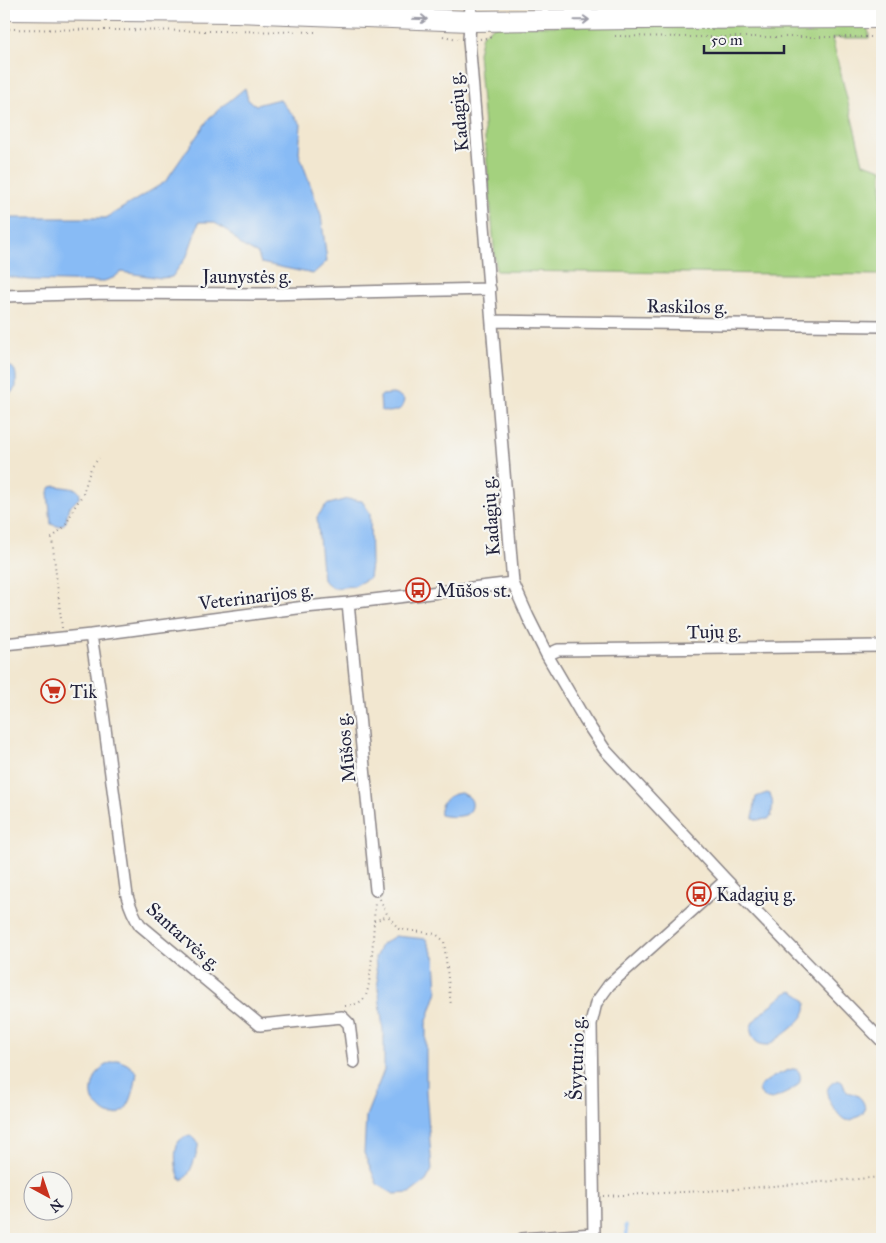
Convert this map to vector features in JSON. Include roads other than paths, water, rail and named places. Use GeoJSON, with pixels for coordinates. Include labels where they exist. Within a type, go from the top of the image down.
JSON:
{"type":"FeatureCollection","features":[{"type":"Feature","properties":{"kind":"highway"},"geometry":{"type":"LineString","coordinates":[[608,4],[882,7]]}},
{"type":"Feature","properties":{"kind":"highway"},"geometry":{"type":"LineString","coordinates":[[4,10],[470,12],[638,19],[882,18]]}},
{"type":"Feature","properties":{"kind":"street","name":"Kadagių g."},"geometry":{"type":"LineString","coordinates":[[470,12],[470,40],[512,583],[547,655],[605,750],[726,880],[882,1041]]}},
{"type":"Feature","properties":{"kind":"street","name":"Jaunystės g."},"geometry":{"type":"LineString","coordinates":[[4,296],[107,293],[264,294],[490,289]]}},
{"type":"Feature","properties":{"kind":"street","name":"Raskilos g."},"geometry":{"type":"LineString","coordinates":[[492,321],[882,326]]}},
{"type":"Feature","properties":{"kind":"street","name":"Veterinarijos g."},"geometry":{"type":"LineString","coordinates":[[4,644],[91,635],[305,606],[348,603],[512,583]]}},
{"type":"Feature","properties":{"kind":"street","name":"Mūšos g."},"geometry":{"type":"LineString","coordinates":[[348,603],[376,890]]}},
{"type":"Feature","properties":{"kind":"street","name":"Santarvės g."},"geometry":{"type":"LineString","coordinates":[[91,635],[130,910],[134,917],[140,925],[260,1025],[342,1017],[349,1024],[354,1062]]}},
{"type":"Feature","properties":{"kind":"street","name":"Tujų g."},"geometry":{"type":"LineString","coordinates":[[547,655],[558,650],[882,646]]}},
{"type":"Feature","properties":{"kind":"street","name":"Švyturio g."},"geometry":{"type":"LineString","coordinates":[[594,1237],[591,1024],[596,1003],[609,985],[726,880]]}},
{"type":"Feature","properties":{"kind":"street"},"geometry":{"type":"LineString","coordinates":[[522,1239],[594,1237]]}},
{"type":"Feature","properties":{"kind":"water"},"geometry":{"type":"Polygon","coordinates":[[[245,88],[248,100],[256,105],[279,99],[301,124],[299,153],[321,215],[327,261],[313,274],[261,263],[258,254],[241,245],[227,230],[213,222],[199,222],[187,256],[172,277],[161,278],[121,272],[113,278],[101,282],[29,280],[5,276],[5,218],[106,218],[165,182],[210,117],[245,88]]]}},
{"type":"Feature","properties":{"kind":"water"},"geometry":{"type":"Polygon","coordinates":[[[4,366],[14,369],[16,387],[11,393],[4,394],[4,366]]]}},
{"type":"Feature","properties":{"kind":"water"},"geometry":{"type":"Polygon","coordinates":[[[393,394],[402,397],[404,400],[402,408],[389,412],[381,410],[380,397],[393,394]]]}},
{"type":"Feature","properties":{"kind":"water"},"geometry":{"type":"Polygon","coordinates":[[[51,487],[76,489],[80,493],[79,498],[68,509],[66,522],[59,526],[51,524],[48,492],[51,487]]]}},
{"type":"Feature","properties":{"kind":"water"},"geometry":{"type":"Polygon","coordinates":[[[347,499],[362,501],[370,513],[371,564],[369,578],[354,586],[333,588],[323,580],[317,517],[326,505],[347,499]]]}},
{"type":"Feature","properties":{"kind":"water"},"geometry":{"type":"Polygon","coordinates":[[[461,793],[471,799],[472,807],[469,812],[459,816],[440,815],[441,806],[445,800],[452,795],[461,793]]]}},
{"type":"Feature","properties":{"kind":"water"},"geometry":{"type":"Polygon","coordinates":[[[767,793],[770,794],[772,799],[771,817],[756,820],[753,818],[756,797],[767,793]]]}},
{"type":"Feature","properties":{"kind":"water"},"geometry":{"type":"Polygon","coordinates":[[[395,936],[426,939],[435,959],[437,991],[426,1024],[426,1091],[432,1170],[426,1181],[410,1193],[394,1194],[377,1184],[364,1153],[366,1116],[384,1070],[384,1039],[375,958],[381,945],[395,936]]]}},
{"type":"Feature","properties":{"kind":"water"},"geometry":{"type":"Polygon","coordinates":[[[792,991],[802,997],[806,1004],[805,1012],[800,1020],[769,1045],[758,1043],[751,1031],[753,1022],[786,993],[792,991]]]}},
{"type":"Feature","properties":{"kind":"water"},"geometry":{"type":"Polygon","coordinates":[[[118,1060],[137,1072],[128,1106],[124,1111],[112,1115],[105,1112],[95,1103],[92,1098],[92,1088],[95,1078],[101,1069],[118,1060]]]}},
{"type":"Feature","properties":{"kind":"water"},"geometry":{"type":"Polygon","coordinates":[[[792,1069],[798,1070],[800,1075],[800,1080],[795,1088],[771,1100],[761,1095],[759,1088],[762,1085],[792,1069]]]}},
{"type":"Feature","properties":{"kind":"water"},"geometry":{"type":"Polygon","coordinates":[[[838,1080],[842,1082],[847,1092],[858,1096],[863,1101],[865,1108],[861,1115],[847,1120],[840,1116],[831,1103],[827,1090],[832,1083],[838,1080]]]}},
{"type":"Feature","properties":{"kind":"water"},"geometry":{"type":"Polygon","coordinates":[[[190,1135],[195,1139],[198,1147],[194,1162],[187,1176],[181,1180],[176,1166],[177,1144],[184,1137],[190,1135]]]}},
{"type":"Feature","properties":{"kind":"waterway"},"geometry":{"type":"LineString","coordinates":[[626,1225],[627,1239]]}},
{"type":"Feature","properties":{"kind":"place","name":"Mūšos st."},"geometry":{"type":"Point","coordinates":[418,590]}},
{"type":"Feature","properties":{"kind":"place","name":"Tik"},"geometry":{"type":"Point","coordinates":[53,691]}},
{"type":"Feature","properties":{"kind":"place","name":"Kadagių g."},"geometry":{"type":"Point","coordinates":[699,894]}}]}
